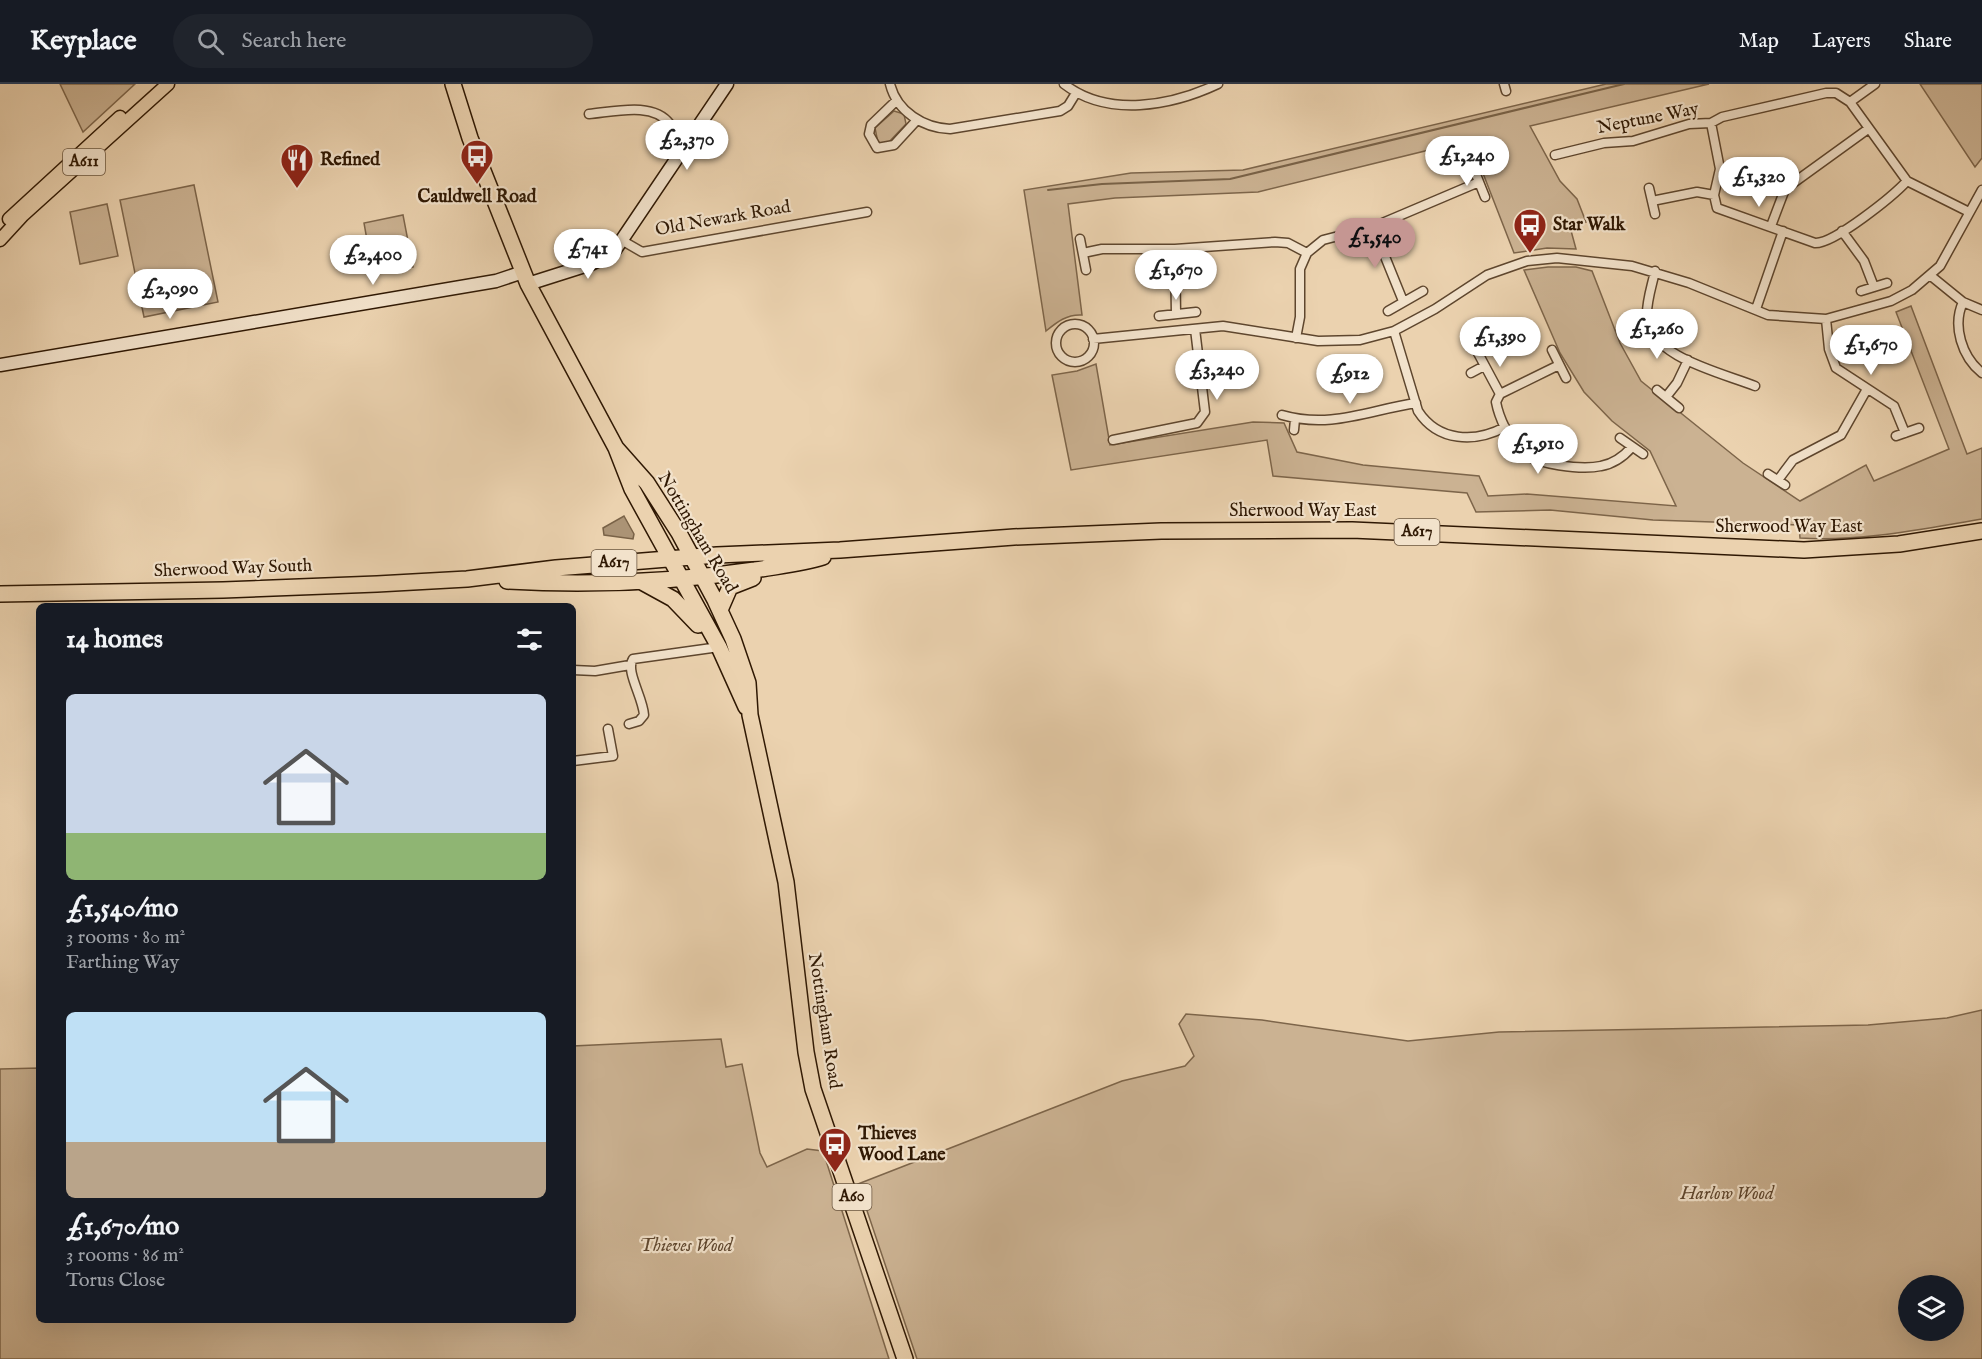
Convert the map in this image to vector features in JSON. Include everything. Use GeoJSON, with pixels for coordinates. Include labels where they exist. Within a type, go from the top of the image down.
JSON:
{"type":"FeatureCollection","features":[{"type":"Feature","properties":{"kind":"highway","name":"Nottingham Road"},"geometry":{"type":"LineString","coordinates":[[453,84],[474,148],[525,278],[616,448],[632,489],[686,568],[720,610],[733,639],[748,683],[750,715],[786,882],[805,1046],[813,1089],[905,1359]]}},
{"type":"Feature","properties":{"kind":"highway","name":"Nottingham Road"},"geometry":{"type":"LineString","coordinates":[[616,448],[646,483],[750,715]]}},
{"type":"Feature","properties":{"kind":"highway","name":"Sherwood Way East"},"geometry":{"type":"LineString","coordinates":[[686,568],[840,550],[1014,537],[1161,531],[1352,530],[1804,550],[1899,544],[1982,531]]}},
{"type":"Feature","properties":{"kind":"highway","name":"Sherwood Way East"},"geometry":{"type":"LineString","coordinates":[[786,564],[815,559],[840,550]]}},
{"type":"Feature","properties":{"kind":"highway"},"geometry":{"type":"LineString","coordinates":[[686,568],[765,561],[786,564]]}},
{"type":"Feature","properties":{"kind":"highway"},"geometry":{"type":"LineString","coordinates":[[720,610],[730,587],[786,564]]}},
{"type":"Feature","properties":{"kind":"highway","name":"Sherwood Way South"},"geometry":{"type":"LineString","coordinates":[[0,594],[224,590],[467,579],[556,568],[686,568]]}},
{"type":"Feature","properties":{"kind":"highway","name":"Sherwood Way South"},"geometry":{"type":"LineString","coordinates":[[467,579],[580,584],[640,582],[686,568]]}},
{"type":"Feature","properties":{"kind":"highway"},"geometry":{"type":"LineString","coordinates":[[640,582],[674,599],[718,647]]}},
{"type":"Feature","properties":{"kind":"main road","name":"A611"},"geometry":{"type":"LineString","coordinates":[[0,228],[22,205],[157,84]]}},
{"type":"Feature","properties":{"kind":"main road","name":"A611"},"geometry":{"type":"LineString","coordinates":[[0,240],[23,215],[168,84]]}},
{"type":"Feature","properties":{"kind":"street"},"geometry":{"type":"LineString","coordinates":[[0,365],[525,278],[601,260],[613,253],[622,241],[727,84]]}},
{"type":"Feature","properties":{"kind":"street"},"geometry":{"type":"LineString","coordinates":[[890,84],[897,100],[917,120],[933,128],[950,129],[1060,111],[1068,106],[1076,93]]}},
{"type":"Feature","properties":{"kind":"street"},"geometry":{"type":"LineString","coordinates":[[1064,84],[1090,100],[1113,105],[1140,105],[1183,99],[1218,84]]}},
{"type":"Feature","properties":{"kind":"street"},"geometry":{"type":"LineString","coordinates":[[1875,84],[1850,102],[1868,129],[1907,182],[1969,212]]}},
{"type":"Feature","properties":{"kind":"street","name":"Neptune Way"},"geometry":{"type":"LineString","coordinates":[[1554,154],[1605,143],[1639,140],[1689,124],[1711,123],[1722,117],[1826,93],[1836,93],[1850,102]]}},
{"type":"Feature","properties":{"kind":"street"},"geometry":{"type":"LineString","coordinates":[[897,100],[871,125],[869,134],[877,148],[894,145],[917,120]]}},
{"type":"Feature","properties":{"kind":"street"},"geometry":{"type":"LineString","coordinates":[[589,114],[634,110],[657,112],[670,122],[684,148]]}},
{"type":"Feature","properties":{"kind":"street"},"geometry":{"type":"LineString","coordinates":[[1711,123],[1720,169],[1714,195],[1717,208],[1821,243],[1842,231],[1907,182]]}},
{"type":"Feature","properties":{"kind":"street"},"geometry":{"type":"LineString","coordinates":[[1771,226],[1785,189],[1868,129]]}},
{"type":"Feature","properties":{"kind":"street"},"geometry":{"type":"LineString","coordinates":[[1567,152],[1569,163]]}},
{"type":"Feature","properties":{"kind":"street"},"geometry":{"type":"LineString","coordinates":[[1473,167],[1485,197]]}},
{"type":"Feature","properties":{"kind":"street"},"geometry":{"type":"LineString","coordinates":[[1296,339],[1300,309],[1300,269],[1307,253],[1323,240],[1373,227],[1479,182]]}},
{"type":"Feature","properties":{"kind":"street"},"geometry":{"type":"LineString","coordinates":[[1649,188],[1655,214]]}},
{"type":"Feature","properties":{"kind":"street"},"geometry":{"type":"LineString","coordinates":[[1093,339],[1237,327],[1296,339],[1339,342],[1394,331],[1435,309],[1473,282],[1527,261],[1571,259],[1655,271],[1768,315],[1791,318],[1826,318],[1860,312],[1891,301],[1931,276],[1940,266],[1982,190]]}},
{"type":"Feature","properties":{"kind":"street"},"geometry":{"type":"LineString","coordinates":[[1652,201],[1697,192],[1714,195]]}},
{"type":"Feature","properties":{"kind":"street","name":"Old Newark Road"},"geometry":{"type":"LineString","coordinates":[[622,241],[642,252],[867,212]]}},
{"type":"Feature","properties":{"kind":"street"},"geometry":{"type":"LineString","coordinates":[[1373,227],[1403,301]]}},
{"type":"Feature","properties":{"kind":"street"},"geometry":{"type":"LineString","coordinates":[[1756,309],[1783,231]]}},
{"type":"Feature","properties":{"kind":"street"},"geometry":{"type":"LineString","coordinates":[[1842,231],[1864,261],[1874,287]]}},
{"type":"Feature","properties":{"kind":"street"},"geometry":{"type":"LineString","coordinates":[[1080,239],[1086,270]]}},
{"type":"Feature","properties":{"kind":"street"},"geometry":{"type":"LineString","coordinates":[[1083,253],[1121,248],[1175,249],[1275,242],[1288,243],[1307,253]]}},
{"type":"Feature","properties":{"kind":"street"},"geometry":{"type":"LineString","coordinates":[[1175,249],[1176,314]]}},
{"type":"Feature","properties":{"kind":"street"},"geometry":{"type":"LineString","coordinates":[[1655,271],[1647,317],[1651,335],[1663,348],[1755,386]]}},
{"type":"Feature","properties":{"kind":"street"},"geometry":{"type":"LineString","coordinates":[[1931,276],[1962,302],[1982,310]]}},
{"type":"Feature","properties":{"kind":"street"},"geometry":{"type":"LineString","coordinates":[[1861,291],[1887,283]]}},
{"type":"Feature","properties":{"kind":"street"},"geometry":{"type":"LineString","coordinates":[[1388,311],[1423,291]]}},
{"type":"Feature","properties":{"kind":"street"},"geometry":{"type":"LineString","coordinates":[[1962,302],[1957,318],[1962,345],[1972,364],[1982,373]]}},
{"type":"Feature","properties":{"kind":"street"},"geometry":{"type":"LineString","coordinates":[[1159,316],[1196,312]]}},
{"type":"Feature","properties":{"kind":"street"},"geometry":{"type":"LineString","coordinates":[[1826,318],[1829,350],[1836,368],[1894,406],[1905,433]]}},
{"type":"Feature","properties":{"kind":"street"},"geometry":{"type":"LineString","coordinates":[[1073,324],[1086,328],[1093,339],[1090,354],[1078,362],[1064,358],[1056,346],[1060,332],[1073,324]]}},
{"type":"Feature","properties":{"kind":"street"},"geometry":{"type":"LineString","coordinates":[[1113,440],[1197,423],[1205,412],[1195,329]]}},
{"type":"Feature","properties":{"kind":"street"},"geometry":{"type":"LineString","coordinates":[[1394,331],[1416,403],[1425,422],[1435,431],[1447,435],[1477,438],[1505,427]]}},
{"type":"Feature","properties":{"kind":"street"},"geometry":{"type":"LineString","coordinates":[[1552,350],[1566,378]]}},
{"type":"Feature","properties":{"kind":"street"},"geometry":{"type":"LineString","coordinates":[[1478,353],[1500,394]]}},
{"type":"Feature","properties":{"kind":"street"},"geometry":{"type":"LineString","coordinates":[[1666,397],[1677,384],[1688,360]]}},
{"type":"Feature","properties":{"kind":"street"},"geometry":{"type":"LineString","coordinates":[[1559,365],[1500,394],[1496,402],[1505,427],[1521,451],[1541,462],[1601,466],[1613,462],[1632,447]]}},
{"type":"Feature","properties":{"kind":"street"},"geometry":{"type":"LineString","coordinates":[[1471,373],[1484,366]]}},
{"type":"Feature","properties":{"kind":"street"},"geometry":{"type":"LineString","coordinates":[[1768,474],[1782,483],[1793,460],[1841,435],[1867,389]]}},
{"type":"Feature","properties":{"kind":"street"},"geometry":{"type":"LineString","coordinates":[[1657,390],[1679,408]]}},
{"type":"Feature","properties":{"kind":"street"},"geometry":{"type":"LineString","coordinates":[[1282,415],[1317,421],[1352,418],[1416,403]]}},
{"type":"Feature","properties":{"kind":"street"},"geometry":{"type":"LineString","coordinates":[[1294,430],[1295,419]]}},
{"type":"Feature","properties":{"kind":"street"},"geometry":{"type":"LineString","coordinates":[[1896,436],[1919,428]]}},
{"type":"Feature","properties":{"kind":"street"},"geometry":{"type":"LineString","coordinates":[[1620,438],[1643,454]]}},
{"type":"Feature","properties":{"kind":"street"},"geometry":{"type":"LineString","coordinates":[[629,723],[639,721],[644,715],[640,691],[630,672],[633,659],[718,647],[733,639]]}},
{"type":"Feature","properties":{"kind":"street"},"geometry":{"type":"LineString","coordinates":[[576,670],[595,671],[630,665]]}},
{"type":"Feature","properties":{"kind":"street"},"geometry":{"type":"LineString","coordinates":[[576,761],[613,756],[608,729]]}},
{"type":"Feature","properties":{"kind":"green space"},"geometry":{"type":"Polygon","coordinates":[[[60,84],[135,84],[83,132],[60,84]]]}},
{"type":"Feature","properties":{"kind":"green space"},"geometry":{"type":"Polygon","coordinates":[[[1606,84],[1709,84],[1530,126],[1560,181],[1577,199],[1586,222],[1570,227],[1576,249],[1547,248],[1514,253],[1470,140],[1258,192],[1115,198],[1068,204],[1082,315],[1067,317],[1046,331],[1024,190],[1131,173],[1243,170],[1606,84]]]}},
{"type":"Feature","properties":{"kind":"green space"},"geometry":{"type":"Polygon","coordinates":[[[1920,84],[1982,84],[1982,158],[1975,167],[1920,84]]]}},
{"type":"Feature","properties":{"kind":"green space"},"geometry":{"type":"Polygon","coordinates":[[[894,111],[904,114],[906,124],[888,143],[878,143],[875,128],[894,111]]]}},
{"type":"Feature","properties":{"kind":"green space"},"geometry":{"type":"Polygon","coordinates":[[[194,185],[218,302],[144,317],[120,200],[194,185]]]}},
{"type":"Feature","properties":{"kind":"green space"},"geometry":{"type":"Polygon","coordinates":[[[107,204],[118,256],[80,264],[70,212],[107,204]]]}},
{"type":"Feature","properties":{"kind":"green space"},"geometry":{"type":"Polygon","coordinates":[[[403,215],[413,267],[373,274],[364,223],[403,215]]]}},
{"type":"Feature","properties":{"kind":"green space"},"geometry":{"type":"Polygon","coordinates":[[[1576,267],[1592,271],[1620,343],[1641,381],[1743,463],[1800,501],[1866,465],[1874,481],[1949,449],[1896,312],[1911,306],[1967,454],[1982,448],[1982,519],[1891,534],[1823,539],[1800,538],[1799,525],[1653,520],[1550,510],[1476,512],[1467,493],[1273,476],[1267,440],[1071,470],[1052,375],[1077,371],[1096,364],[1110,445],[1253,422],[1284,423],[1297,452],[1363,465],[1479,476],[1488,496],[1527,494],[1676,506],[1650,451],[1612,421],[1584,392],[1560,353],[1524,270],[1576,267]]]}},
{"type":"Feature","properties":{"kind":"green space","name":"Harlow Wood"},"geometry":{"type":"Polygon","coordinates":[[[1982,1010],[1982,1359],[917,1359],[858,1184],[1122,1081],[1185,1066],[1194,1056],[1179,1024],[1186,1014],[1262,1020],[1408,1041],[1499,1032],[1868,1025],[1947,1018],[1982,1010]]]}},
{"type":"Feature","properties":{"kind":"green space","name":"Thieves Wood"},"geometry":{"type":"Polygon","coordinates":[[[721,1039],[726,1067],[742,1064],[760,1153],[767,1167],[807,1149],[823,1151],[889,1359],[0,1359],[0,1069],[36,1068],[36,1323],[576,1323],[576,1046],[721,1039]]]}},
{"type":"Feature","properties":{"kind":"shaded area"},"geometry":{"type":"Polygon","coordinates":[[[624,516],[634,534],[633,539],[604,535],[603,528],[624,516]]]}},
{"type":"Feature","properties":{"kind":"waterway"},"geometry":{"type":"LineString","coordinates":[[1048,190],[1102,184],[1230,179],[1624,84]]}},
{"type":"Feature","properties":{"kind":"place","name":"Cauldwell Road"},"geometry":{"type":"Point","coordinates":[477,185]}},
{"type":"Feature","properties":{"kind":"place","name":"Refined"},"geometry":{"type":"Point","coordinates":[297,189]}},
{"type":"Feature","properties":{"kind":"place","name":"Star Walk"},"geometry":{"type":"Point","coordinates":[1530,254]}},
{"type":"Feature","properties":{"kind":"place","name":"Thieves Wood Lane"},"geometry":{"type":"Point","coordinates":[835,1173]}}]}
